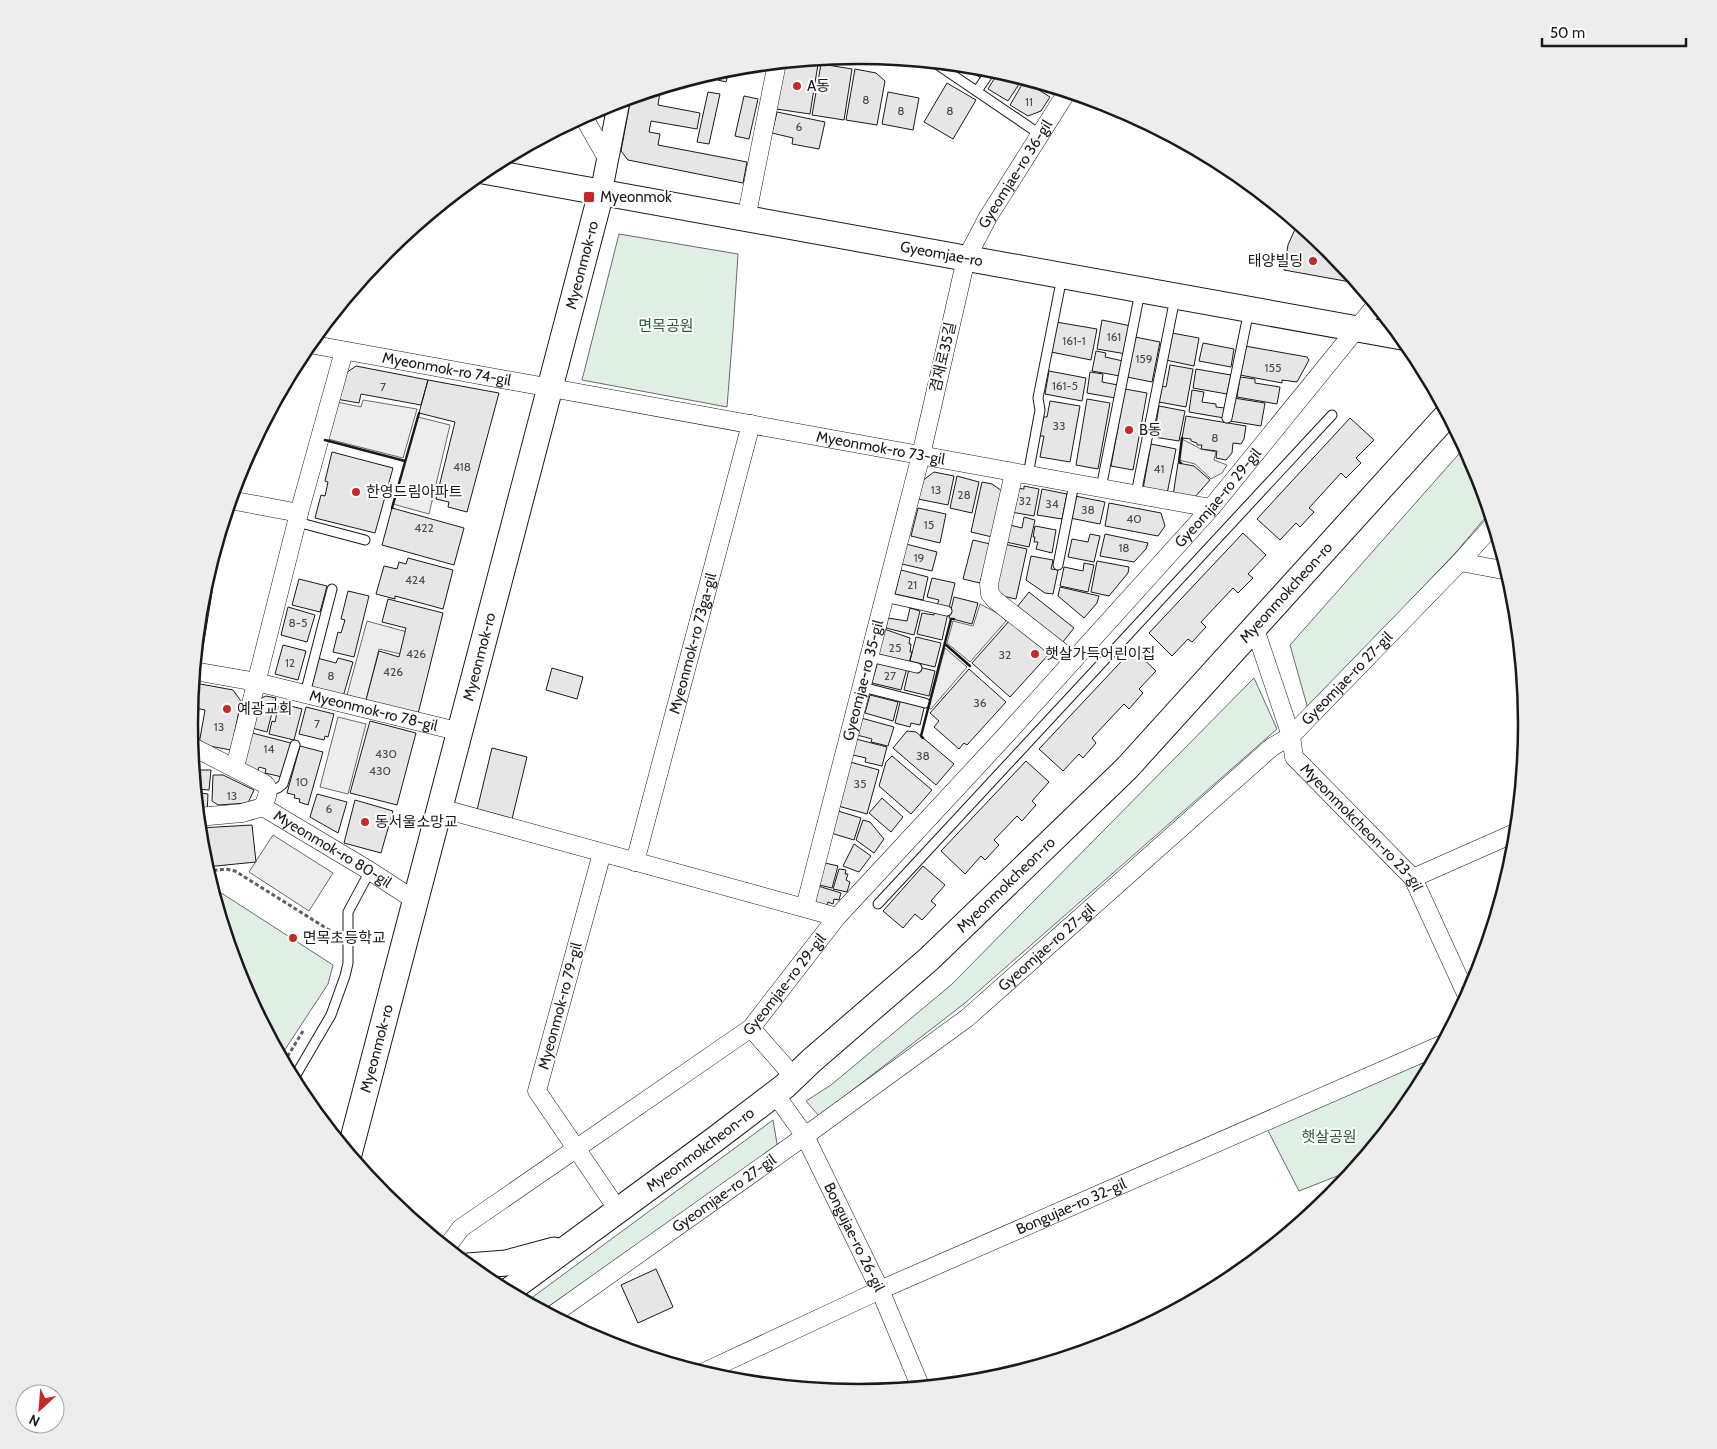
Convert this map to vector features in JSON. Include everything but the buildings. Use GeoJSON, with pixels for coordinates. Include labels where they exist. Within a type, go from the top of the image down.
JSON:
{"type":"FeatureCollection","features":[{"type":"Feature","properties":{"kind":"main road","name":"Gyeomjae-ro"},"geometry":{"type":"LineString","coordinates":[[496,172],[601,193],[1393,335]]}},
{"type":"Feature","properties":{"kind":"main road","name":"Myeonmok-ro"},"geometry":{"type":"LineString","coordinates":[[351,1147],[601,193]]}},
{"type":"Feature","properties":{"kind":"main road","name":"Myeonmokcheon-ro"},"geometry":{"type":"LineString","coordinates":[[513,1288],[775,1094],[929,959],[1120,775],[1444,419]]}},
{"type":"Feature","properties":{"kind":"main road"},"geometry":{"type":"LineString","coordinates":[[479,1265],[506,1263],[566,1247]]}},
{"type":"Feature","properties":{"kind":"street"},"geometry":{"type":"LineString","coordinates":[[746,219],[776,69]]}},
{"type":"Feature","properties":{"kind":"street","name":"Gyeomjae-ro 36-gil"},"geometry":{"type":"LineString","coordinates":[[966,259],[988,217],[1065,97]]}},
{"type":"Feature","properties":{"kind":"street","name":"Myeonmok-ro"},"geometry":{"type":"LineString","coordinates":[[601,193],[617,110]]}},
{"type":"Feature","properties":{"kind":"street"},"geometry":{"type":"LineString","coordinates":[[587,123],[608,160]]}},
{"type":"Feature","properties":{"kind":"street","name":"겸재로35길"},"geometry":{"type":"LineString","coordinates":[[921,455],[966,259]]}},
{"type":"Feature","properties":{"kind":"street","name":"Gyeomjae-ro 29-gil"},"geometry":{"type":"LineString","coordinates":[[449,1243],[461,1228],[751,1028],[837,917],[1013,744],[1073,661],[1211,508],[1372,310]]}},
{"type":"Feature","properties":{"kind":"street","name":"Myeonmok-ro 74-gil"},"geometry":{"type":"LineString","coordinates":[[317,346],[550,388]]}},
{"type":"Feature","properties":{"kind":"street"},"geometry":{"type":"LineString","coordinates":[[235,767],[298,518],[344,351]]}},
{"type":"Feature","properties":{"kind":"street","name":"Myeonmok-ro 73-gil"},"geometry":{"type":"LineString","coordinates":[[550,388],[1211,508]]}},
{"type":"Feature","properties":{"kind":"street","name":"Myeonmok-ro 73ga-gil"},"geometry":{"type":"LineString","coordinates":[[636,862],[751,424]]}},
{"type":"Feature","properties":{"kind":"street","name":"Gyeomjae-ro 35-gil"},"geometry":{"type":"LineString","coordinates":[[805,907],[921,455]]}},
{"type":"Feature","properties":{"kind":"street"},"geometry":{"type":"LineString","coordinates":[[1021,474],[989,584],[990,594],[995,600],[1073,661]]}},
{"type":"Feature","properties":{"kind":"street"},"geometry":{"type":"LineString","coordinates":[[237,502],[298,518]]}},
{"type":"Feature","properties":{"kind":"street","name":"Gyeomjae-ro 27-gil"},"geometry":{"type":"LineString","coordinates":[[557,1312],[968,1018],[1272,747],[1291,736],[1460,562],[1489,529]]}},
{"type":"Feature","properties":{"kind":"street"},"geometry":{"type":"LineString","coordinates":[[1460,562],[1501,570]]}},
{"type":"Feature","properties":{"kind":"street","name":"Myeonmokcheon-ro 23-gil"},"geometry":{"type":"LineString","coordinates":[[1255,628],[1291,736],[1294,757],[1413,878],[1464,989]]}},
{"type":"Feature","properties":{"kind":"street","name":"Myeonmok-ro 78-gil"},"geometry":{"type":"LineString","coordinates":[[200,672],[256,682],[461,732]]}},
{"type":"Feature","properties":{"kind":"street","name":"Myeonmok-ro 80-gil"},"geometry":{"type":"LineString","coordinates":[[199,750],[265,784],[268,787],[266,799],[416,901]]}},
{"type":"Feature","properties":{"kind":"street"},"geometry":{"type":"LineString","coordinates":[[204,816],[242,813],[266,799]]}},
{"type":"Feature","properties":{"kind":"street"},"geometry":{"type":"LineString","coordinates":[[440,808],[837,917]]}},
{"type":"Feature","properties":{"kind":"street"},"geometry":{"type":"LineString","coordinates":[[1413,878],[1510,835]]}},
{"type":"Feature","properties":{"kind":"street","name":"Myeonmok-ro 79-gil"},"geometry":{"type":"LineString","coordinates":[[577,1148],[537,1092],[602,853]]}},
{"type":"Feature","properties":{"kind":"street"},"geometry":{"type":"LineString","coordinates":[[751,1028],[794,1077]]}},
{"type":"Feature","properties":{"kind":"street","name":"Bongujae-ro 32-gil"},"geometry":{"type":"LineString","coordinates":[[711,1369],[880,1290],[1435,1048]]}},
{"type":"Feature","properties":{"kind":"street","name":"Bongujae-ro 26-gil"},"geometry":{"type":"LineString","coordinates":[[775,1094],[805,1136],[880,1290],[919,1382]]}},
{"type":"Feature","properties":{"kind":"street"},"geometry":{"type":"LineString","coordinates":[[577,1148],[618,1210]]}},
{"type":"Feature","properties":{"kind":"lane"},"geometry":{"type":"LineString","coordinates":[[944,69],[1041,135]]}},
{"type":"Feature","properties":{"kind":"lane"},"geometry":{"type":"LineString","coordinates":[[977,91],[987,76]]}},
{"type":"Feature","properties":{"kind":"lane"},"geometry":{"type":"LineString","coordinates":[[1021,474],[1040,410],[1038,398],[1062,276]]}},
{"type":"Feature","properties":{"kind":"lane"},"geometry":{"type":"LineString","coordinates":[[1101,488],[1141,290]]}},
{"type":"Feature","properties":{"kind":"lane"},"geometry":{"type":"LineString","coordinates":[[1136,494],[1176,297]]}},
{"type":"Feature","properties":{"kind":"lane"},"geometry":{"type":"LineString","coordinates":[[1227,418],[1249,310]]}},
{"type":"Feature","properties":{"kind":"lane"},"geometry":{"type":"LineString","coordinates":[[878,904],[1013,744],[1332,415]]}},
{"type":"Feature","properties":{"kind":"lane"},"geometry":{"type":"LineString","coordinates":[[1058,565],[1074,484]]}},
{"type":"Feature","properties":{"kind":"lane"},"geometry":{"type":"LineString","coordinates":[[298,518],[365,540]]}},
{"type":"Feature","properties":{"kind":"lane"},"geometry":{"type":"LineString","coordinates":[[305,694],[332,589]]}},
{"type":"Feature","properties":{"kind":"lane"},"geometry":{"type":"LineString","coordinates":[[885,597],[947,611]]}},
{"type":"Feature","properties":{"kind":"lane"},"geometry":{"type":"LineString","coordinates":[[870,657],[917,668]]}},
{"type":"Feature","properties":{"kind":"lane"},"geometry":{"type":"LineString","coordinates":[[862,687],[925,703]]}},
{"type":"Feature","properties":{"kind":"lane"},"geometry":{"type":"LineString","coordinates":[[266,799],[283,784],[295,745]]}},
{"type":"Feature","properties":{"kind":"lane"},"geometry":{"type":"LineString","coordinates":[[297,1073],[331,1015],[345,976],[349,951],[348,912],[370,871]]}},
{"type":"Feature","properties":{"kind":"path"},"geometry":{"type":"LineString","coordinates":[[214,870],[226,869],[235,871],[333,931],[349,951]]}},
{"type":"Feature","properties":{"kind":"green space","name":"면목공원"},"geometry":{"type":"Polygon","coordinates":[[[619,234],[738,254],[727,407],[582,380],[619,234]]]}},
{"type":"Feature","properties":{"kind":"green space"},"geometry":{"type":"Polygon","coordinates":[[[1460,452],[1486,517],[1458,550],[1308,709],[1290,645],[1460,452]]]}},
{"type":"Feature","properties":{"kind":"green space"},"geometry":{"type":"Polygon","coordinates":[[[1254,678],[1277,729],[965,1003],[819,1116],[806,1101],[831,1085],[951,985],[1254,678]]]}},
{"type":"Feature","properties":{"kind":"green space"},"geometry":{"type":"Polygon","coordinates":[[[219,891],[333,965],[328,984],[284,1051],[248,977],[219,891]]]}},
{"type":"Feature","properties":{"kind":"green space","name":"햇살공원"},"geometry":{"type":"Polygon","coordinates":[[[1419,1056],[1424,1067],[1383,1127],[1342,1174],[1299,1191],[1264,1123],[1419,1056]]]}},
{"type":"Feature","properties":{"kind":"green space"},"geometry":{"type":"Polygon","coordinates":[[[773,1120],[778,1149],[547,1307],[531,1298],[773,1120]]]}},
{"type":"Feature","properties":{"kind":"shaded area"},"geometry":{"type":"Polygon","coordinates":[[[363,400],[417,409],[403,458],[328,439],[337,402],[361,407],[363,400]]]}},
{"type":"Feature","properties":{"kind":"shaded area"},"geometry":{"type":"Polygon","coordinates":[[[418,417],[450,425],[429,514],[393,504],[418,417]]]}},
{"type":"Feature","properties":{"kind":"shaded area"},"geometry":{"type":"Polygon","coordinates":[[[1182,439],[1201,449],[1216,452],[1214,460],[1227,465],[1222,473],[1211,479],[1195,464],[1179,460],[1182,439]]]}},
{"type":"Feature","properties":{"kind":"shaded area"},"geometry":{"type":"Polygon","coordinates":[[[980,604],[999,614],[1006,621],[970,662],[947,643],[953,621],[973,626],[980,604]]]}},
{"type":"Feature","properties":{"kind":"shaded area"},"geometry":{"type":"Polygon","coordinates":[[[367,621],[407,632],[401,654],[379,649],[366,700],[347,695],[367,621]]]}},
{"type":"Feature","properties":{"kind":"shaded area"},"geometry":{"type":"Polygon","coordinates":[[[945,648],[967,667],[931,709],[929,708],[945,648]]]}},
{"type":"Feature","properties":{"kind":"shaded area"},"geometry":{"type":"Polygon","coordinates":[[[338,717],[366,724],[348,794],[320,787],[338,717]]]}},
{"type":"Feature","properties":{"kind":"shaded area"},"geometry":{"type":"Polygon","coordinates":[[[273,835],[333,873],[309,911],[249,872],[273,835]]]}},
{"type":"Feature","properties":{"kind":"wall"},"geometry":{"type":"LineString","coordinates":[[392,508],[419,413]]}},
{"type":"Feature","properties":{"kind":"wall"},"geometry":{"type":"LineString","coordinates":[[1181,463],[1179,462],[1182,438]]}},
{"type":"Feature","properties":{"kind":"wall"},"geometry":{"type":"LineString","coordinates":[[325,440],[405,461]]}},
{"type":"Feature","properties":{"kind":"wall"},"geometry":{"type":"LineString","coordinates":[[923,738],[921,736],[951,619],[954,619]]}},
{"type":"Feature","properties":{"kind":"wall"},"geometry":{"type":"LineString","coordinates":[[945,644],[970,666]]}},
{"type":"Feature","properties":{"kind":"place","name":"A동"},"geometry":{"type":"Point","coordinates":[797,86]}},
{"type":"Feature","properties":{"kind":"place","name":"Myeonmok"},"geometry":{"type":"Point","coordinates":[589,197]}},
{"type":"Feature","properties":{"kind":"place","name":"태양빌딩"},"geometry":{"type":"Point","coordinates":[1313,261]}},
{"type":"Feature","properties":{"kind":"place","name":"B동"},"geometry":{"type":"Point","coordinates":[1129,430]}},
{"type":"Feature","properties":{"kind":"place","name":"한영드림아파트"},"geometry":{"type":"Point","coordinates":[356,492]}},
{"type":"Feature","properties":{"kind":"place","name":"햇살가득어린이집"},"geometry":{"type":"Point","coordinates":[1035,654]}},
{"type":"Feature","properties":{"kind":"place","name":"예광교회"},"geometry":{"type":"Point","coordinates":[227,709]}},
{"type":"Feature","properties":{"kind":"place","name":"동서울소망교"},"geometry":{"type":"Point","coordinates":[365,822]}},
{"type":"Feature","properties":{"kind":"place","name":"면목초등학교"},"geometry":{"type":"Point","coordinates":[293,938]}}]}
